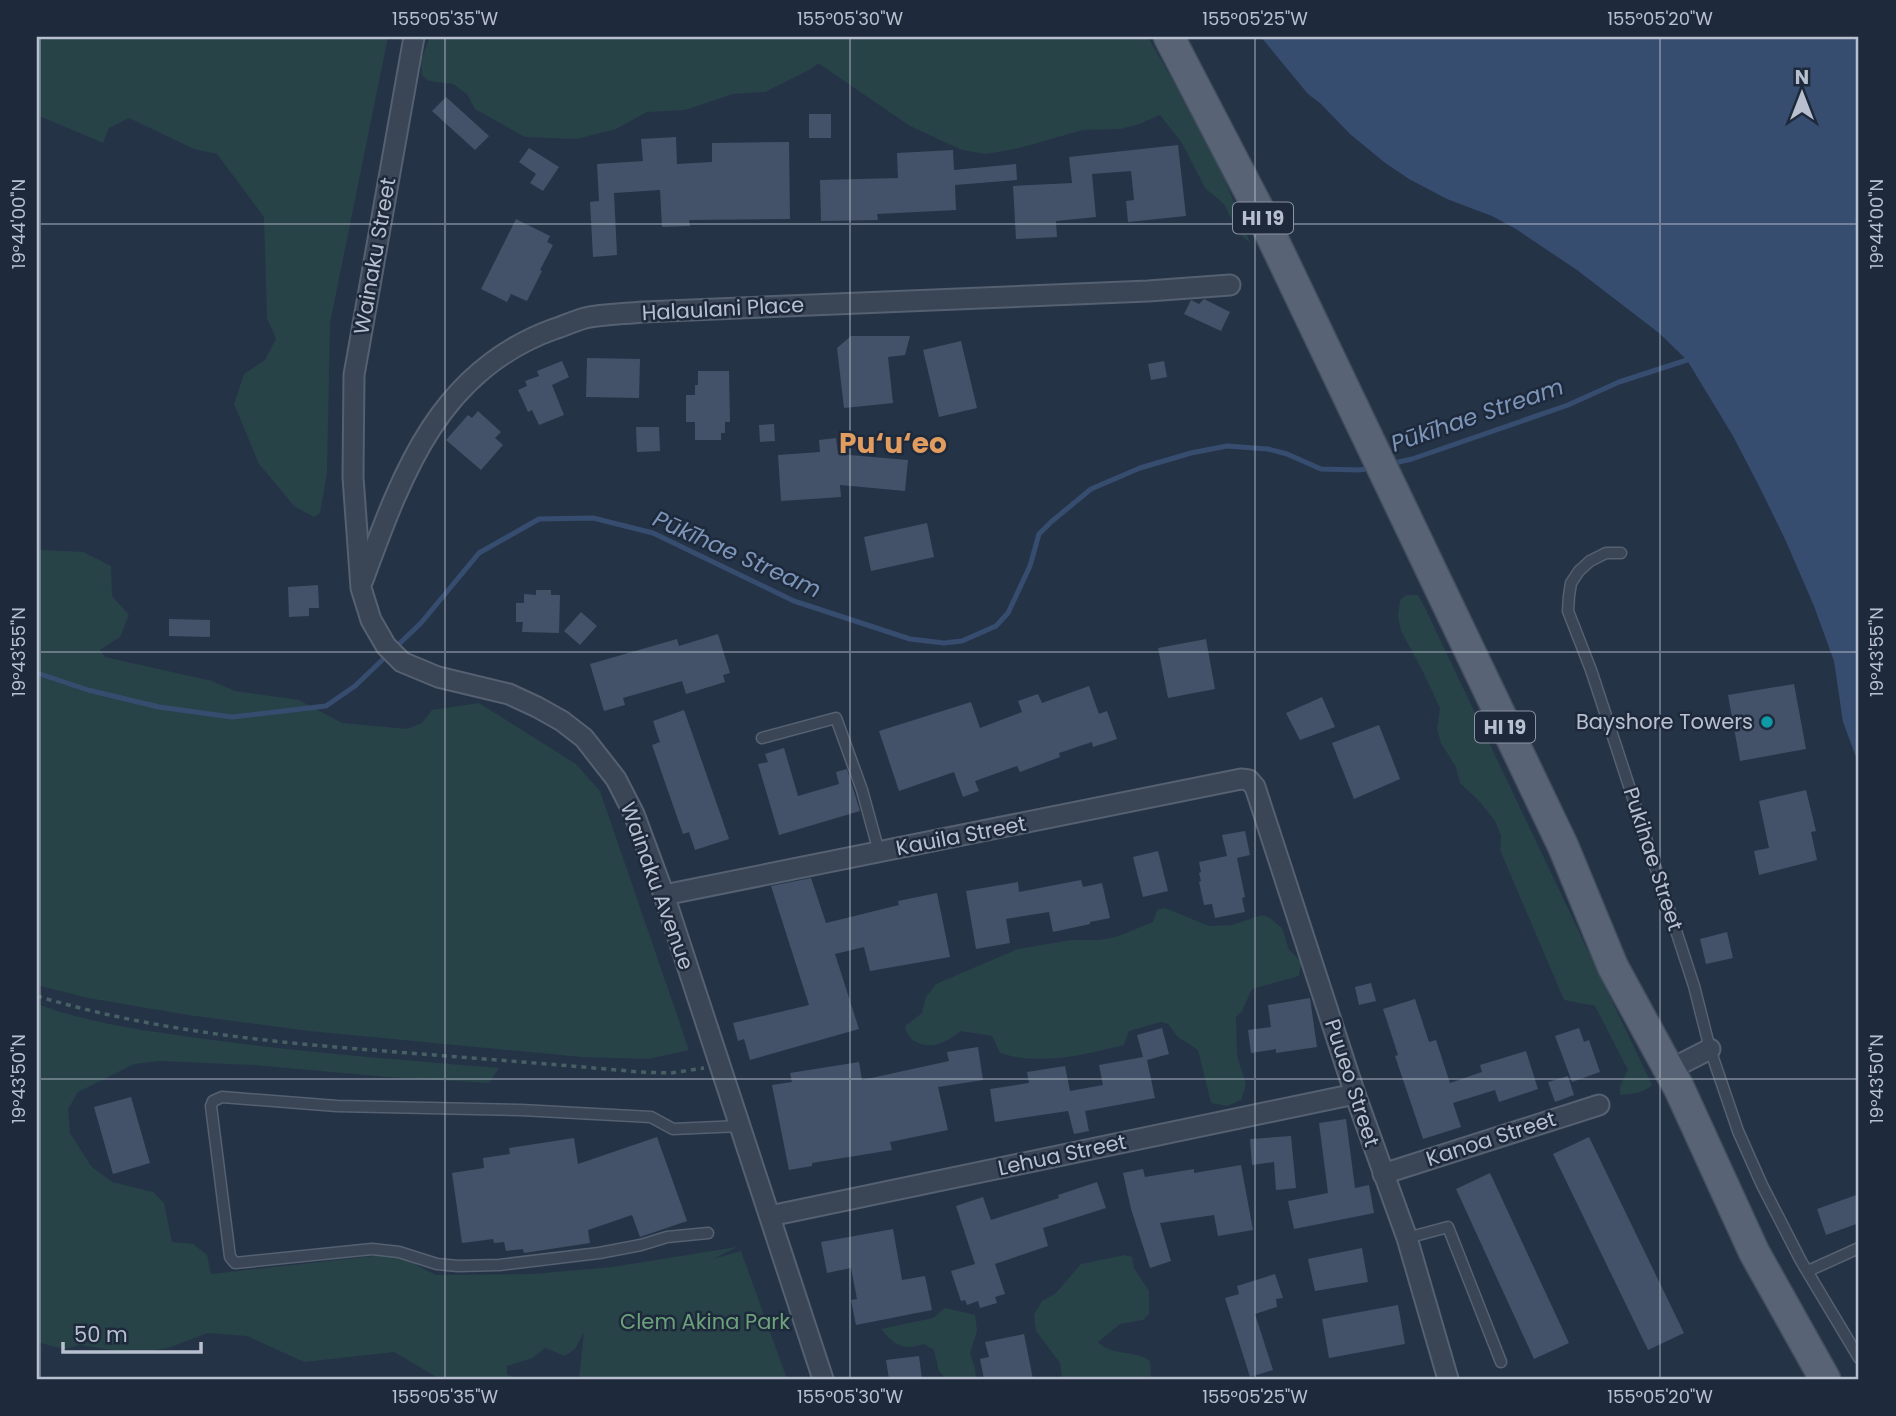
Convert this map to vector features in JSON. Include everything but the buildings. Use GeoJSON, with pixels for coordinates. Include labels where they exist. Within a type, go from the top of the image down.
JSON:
{"type":"FeatureCollection","features":[{"type":"Feature","properties":{"kind":"main road","name":"HI 19"},"geometry":{"type":"LineString","coordinates":[[1169,37],[1258,208],[1563,846],[1613,967],[1669,1070],[1754,1252],[1825,1379]]}},
{"type":"Feature","properties":{"kind":"street","name":"Wainaku Street"},"geometry":{"type":"LineString","coordinates":[[354,477],[354,375],[414,37]]}},
{"type":"Feature","properties":{"kind":"street","name":"Halaulani Place"},"geometry":{"type":"LineString","coordinates":[[361,588],[382,528],[408,468],[424,438],[451,400],[478,374],[509,351],[545,333],[585,318],[643,312],[1147,291],[1230,285]]}},
{"type":"Feature","properties":{"kind":"street","name":"Wainaku Avenue"},"geometry":{"type":"LineString","coordinates":[[354,477],[361,588],[371,620],[386,646],[402,662],[438,677],[509,694],[562,721],[584,738],[616,779],[634,814],[664,895],[823,1379]]}},
{"type":"Feature","properties":{"kind":"street","name":"Kauila Street"},"geometry":{"type":"LineString","coordinates":[[664,895],[1241,779],[1249,780],[1255,786]]}},
{"type":"Feature","properties":{"kind":"street","name":"Puueo Street"},"geometry":{"type":"LineString","coordinates":[[1255,786],[1355,1094],[1407,1238],[1441,1378]]}},
{"type":"Feature","properties":{"kind":"street"},"geometry":{"type":"LineString","coordinates":[[1669,1070],[1710,1049]]}},
{"type":"Feature","properties":{"kind":"street","name":"Lehua Street"},"geometry":{"type":"LineString","coordinates":[[770,1216],[1355,1094]]}},
{"type":"Feature","properties":{"kind":"street","name":"Kanoa Street"},"geometry":{"type":"LineString","coordinates":[[1382,1174],[1599,1105]]}},
{"type":"Feature","properties":{"kind":"lane","name":"Pukihae Street"},"geometry":{"type":"LineString","coordinates":[[1621,554],[1606,553],[1590,561],[1579,571],[1572,583],[1568,611],[1591,670],[1694,986],[1710,1049],[1738,1131],[1808,1270],[1859,1358]]}},
{"type":"Feature","properties":{"kind":"lane"},"geometry":{"type":"LineString","coordinates":[[762,738],[836,718],[862,790],[879,852]]}},
{"type":"Feature","properties":{"kind":"lane"},"geometry":{"type":"LineString","coordinates":[[708,1233],[667,1237],[599,1253],[508,1265],[437,1264],[399,1252],[372,1249],[235,1264],[230,1257],[211,1105],[222,1097],[337,1105],[651,1116],[673,1129],[740,1126]]}},
{"type":"Feature","properties":{"kind":"lane"},"geometry":{"type":"LineString","coordinates":[[1407,1238],[1448,1227],[1501,1362]]}},
{"type":"Feature","properties":{"kind":"lane"},"geometry":{"type":"LineString","coordinates":[[1808,1270],[1859,1248]]}},
{"type":"Feature","properties":{"kind":"path"},"geometry":{"type":"LineString","coordinates":[[37,996],[77,1009],[234,1037],[639,1072],[693,1071],[719,1064]]}},
{"type":"Feature","properties":{"kind":"green space"},"geometry":{"type":"Polygon","coordinates":[[[37,37],[388,37],[330,323],[327,473],[320,513],[314,517],[294,506],[259,464],[234,404],[244,374],[265,360],[276,339],[267,318],[264,217],[217,154],[194,149],[129,118],[109,128],[103,143],[37,115],[37,37]]]}},
{"type":"Feature","properties":{"kind":"green space"},"geometry":{"type":"Polygon","coordinates":[[[430,37],[1148,37],[1214,152],[1250,243],[1238,232],[1224,204],[1205,188],[1182,143],[1160,115],[1120,129],[1083,130],[1019,148],[986,154],[962,150],[910,126],[818,63],[765,92],[733,94],[685,110],[647,112],[616,129],[576,139],[525,137],[475,109],[467,94],[453,84],[429,81],[422,75],[421,60],[430,37]]]}},
{"type":"Feature","properties":{"kind":"green space"},"geometry":{"type":"Polygon","coordinates":[[[37,548],[83,552],[111,566],[112,596],[129,615],[120,637],[100,650],[105,657],[212,681],[235,691],[299,700],[342,723],[407,729],[422,723],[432,710],[479,703],[576,764],[600,791],[689,1050],[649,1059],[582,1057],[309,1031],[188,1015],[88,998],[37,985],[37,548]]]}},
{"type":"Feature","properties":{"kind":"green space"},"geometry":{"type":"Polygon","coordinates":[[[1406,595],[1418,595],[1425,608],[1652,1085],[1645,1090],[1620,1095],[1620,1086],[1628,1070],[1595,1006],[1564,1000],[1500,850],[1501,836],[1495,821],[1460,783],[1456,767],[1441,743],[1437,729],[1440,708],[1401,631],[1398,617],[1400,600],[1406,595]]]}},
{"type":"Feature","properties":{"kind":"green space"},"geometry":{"type":"Polygon","coordinates":[[[1165,908],[1209,926],[1232,925],[1262,915],[1270,918],[1282,928],[1289,950],[1301,961],[1299,976],[1252,989],[1242,1011],[1236,1017],[1237,1055],[1246,1085],[1241,1100],[1227,1106],[1211,1103],[1198,1050],[1178,1037],[1168,1024],[1161,1022],[1129,1031],[1124,1045],[1046,1059],[1000,1053],[992,1036],[961,1031],[936,1045],[924,1045],[909,1037],[905,1026],[922,1013],[926,997],[936,984],[1018,949],[1071,940],[1116,937],[1153,922],[1157,910],[1165,908]]]}},
{"type":"Feature","properties":{"kind":"green space","name":"Clem Akina Park"},"geometry":{"type":"Polygon","coordinates":[[[37,1004],[102,1023],[169,1034],[249,1045],[499,1068],[489,1083],[253,1065],[160,1061],[134,1064],[78,1092],[68,1109],[70,1133],[91,1166],[112,1182],[153,1192],[164,1203],[172,1242],[193,1244],[207,1255],[211,1274],[383,1255],[402,1258],[436,1275],[532,1274],[612,1267],[737,1247],[713,1259],[741,1251],[787,1379],[579,1379],[584,1332],[575,1349],[565,1356],[545,1348],[532,1358],[507,1366],[507,1375],[522,1379],[440,1379],[394,1352],[304,1362],[247,1336],[208,1333],[168,1348],[131,1353],[80,1345],[64,1349],[37,1342],[37,1004]]]}},
{"type":"Feature","properties":{"kind":"green space"},"geometry":{"type":"Polygon","coordinates":[[[1125,1255],[1132,1257],[1134,1268],[1149,1291],[1149,1314],[1143,1320],[1120,1324],[1098,1342],[1110,1349],[1150,1361],[1151,1379],[1062,1379],[1060,1363],[1036,1331],[1034,1315],[1042,1301],[1056,1293],[1081,1264],[1125,1255]]]}},
{"type":"Feature","properties":{"kind":"green space"},"geometry":{"type":"Polygon","coordinates":[[[945,1308],[975,1315],[977,1331],[970,1353],[976,1379],[946,1379],[939,1371],[934,1350],[924,1344],[905,1347],[890,1339],[881,1329],[933,1318],[945,1308]]]}},
{"type":"Feature","properties":{"kind":"water"},"geometry":{"type":"Polygon","coordinates":[[[1261,37],[1859,37],[1859,765],[1843,722],[1834,661],[1814,606],[1759,486],[1733,436],[1687,360],[1659,333],[1577,270],[1516,229],[1492,216],[1447,199],[1384,162],[1308,94],[1261,37]]]}},
{"type":"Feature","properties":{"kind":"waterway","name":"Pūkīhae Stream"},"geometry":{"type":"LineString","coordinates":[[1390,464],[1412,459],[1568,405],[1619,382],[1687,360]]}},
{"type":"Feature","properties":{"kind":"waterway","name":"Pūkīhae Stream"},"geometry":{"type":"LineString","coordinates":[[37,673],[88,690],[159,707],[232,717],[326,706],[355,686],[421,623],[479,553],[539,519],[593,518],[653,533],[794,601],[910,639],[944,643],[962,641],[996,626],[1008,613],[1030,566],[1039,534],[1051,522],[1091,489],[1140,468],[1227,446],[1268,449],[1321,469],[1373,468]]}},
{"type":"Feature","properties":{"kind":"place","name":"Bayshore Towers"},"geometry":{"type":"Point","coordinates":[1767,722]}},
{"type":"Feature","properties":{"kind":"district","name":"Pu‘u‘eo"},"geometry":{"type":"Point","coordinates":[893,443]}}]}
